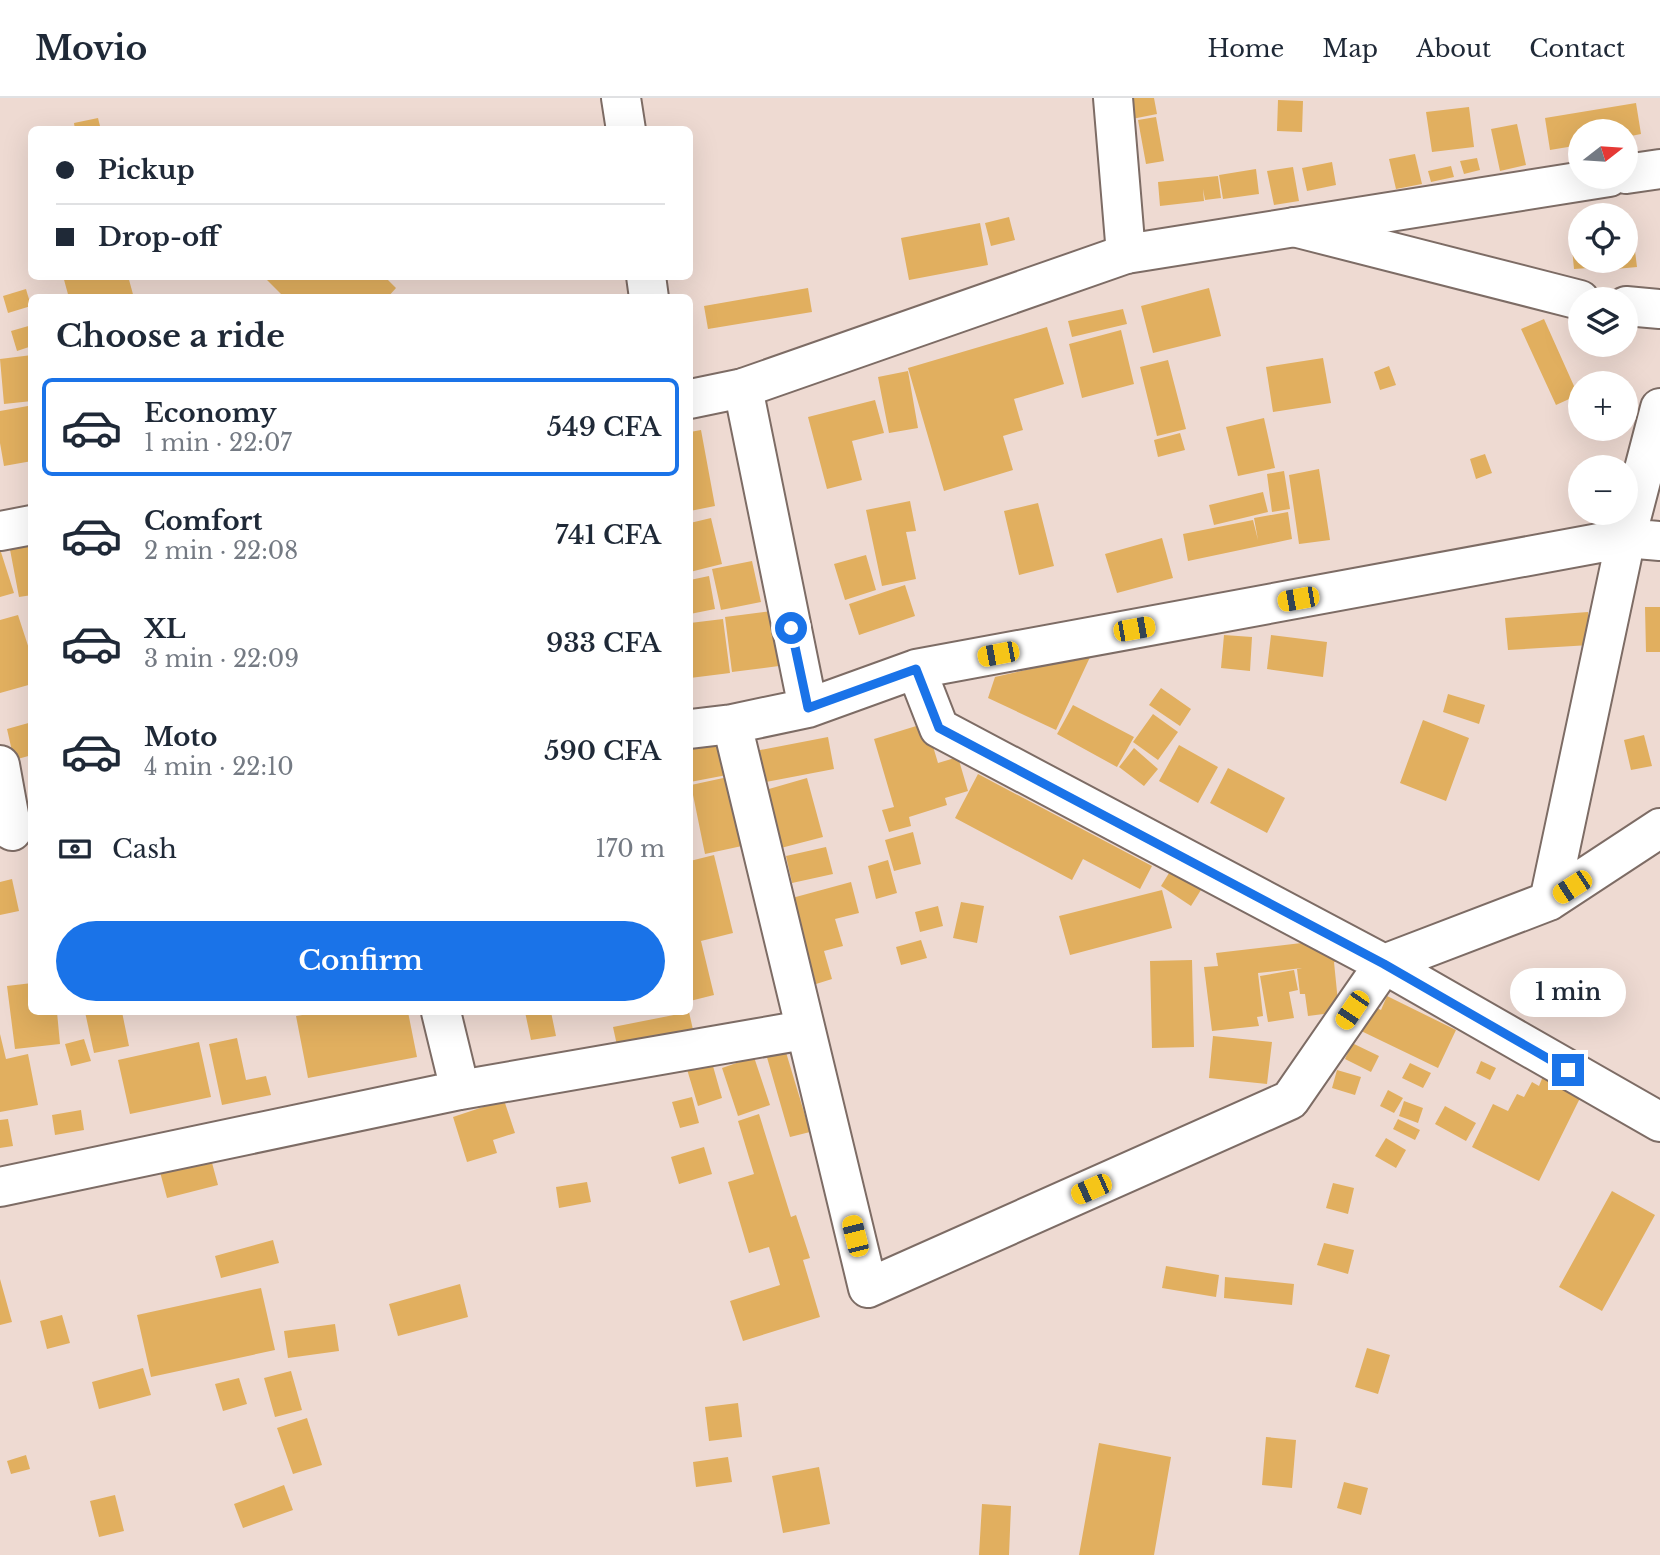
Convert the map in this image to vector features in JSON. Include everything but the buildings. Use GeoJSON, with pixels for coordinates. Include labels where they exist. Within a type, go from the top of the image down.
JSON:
{"type":"FeatureCollection","features":[{"type":"Feature","properties":{"kind":"street"},"geometry":{"type":"LineString","coordinates":[[621,98],[625,126]]}},
{"type":"Feature","properties":{"kind":"street"},"geometry":{"type":"LineString","coordinates":[[1113,98],[1126,254]]}},
{"type":"Feature","properties":{"kind":"street"},"geometry":{"type":"LineString","coordinates":[[1638,172],[1660,169]]}},
{"type":"Feature","properties":{"kind":"street"},"geometry":{"type":"LineString","coordinates":[[693,398],[743,388],[1126,254],[1568,184]]}},
{"type":"Feature","properties":{"kind":"street"},"geometry":{"type":"LineString","coordinates":[[1294,227],[1568,297]]}},
{"type":"Feature","properties":{"kind":"street"},"geometry":{"type":"LineString","coordinates":[[1638,307],[1660,309]]}},
{"type":"Feature","properties":{"kind":"street"},"geometry":{"type":"LineString","coordinates":[[743,388],[808,708]]}},
{"type":"Feature","properties":{"kind":"street"},"geometry":{"type":"LineString","coordinates":[[1549,901],[1643,540],[1660,408]]}},
{"type":"Feature","properties":{"kind":"street"},"geometry":{"type":"LineString","coordinates":[[0,531],[28,526]]}},
{"type":"Feature","properties":{"kind":"street"},"geometry":{"type":"LineString","coordinates":[[693,729],[732,724],[808,708],[916,669],[1643,540]]}},
{"type":"Feature","properties":{"kind":"street"},"geometry":{"type":"LineString","coordinates":[[916,669],[939,728],[1384,964],[1660,1122]]}},
{"type":"Feature","properties":{"kind":"street"},"geometry":{"type":"LineString","coordinates":[[732,724],[868,1288],[1290,1101],[1384,964],[1549,901],[1660,828]]}},
{"type":"Feature","properties":{"kind":"street"},"geometry":{"type":"LineString","coordinates":[[0,765],[14,830]]}},
{"type":"Feature","properties":{"kind":"street"},"geometry":{"type":"LineString","coordinates":[[442,1015],[460,1090]]}},
{"type":"Feature","properties":{"kind":"street"},"geometry":{"type":"LineString","coordinates":[[0,1187],[460,1090],[804,1030]]}},
{"type":"Feature","properties":{"kind":"route"},"geometry":{"type":"LineString","coordinates":[[791,628],[808,708],[916,669],[939,728],[1384,964],[1568,1070]]}}]}
